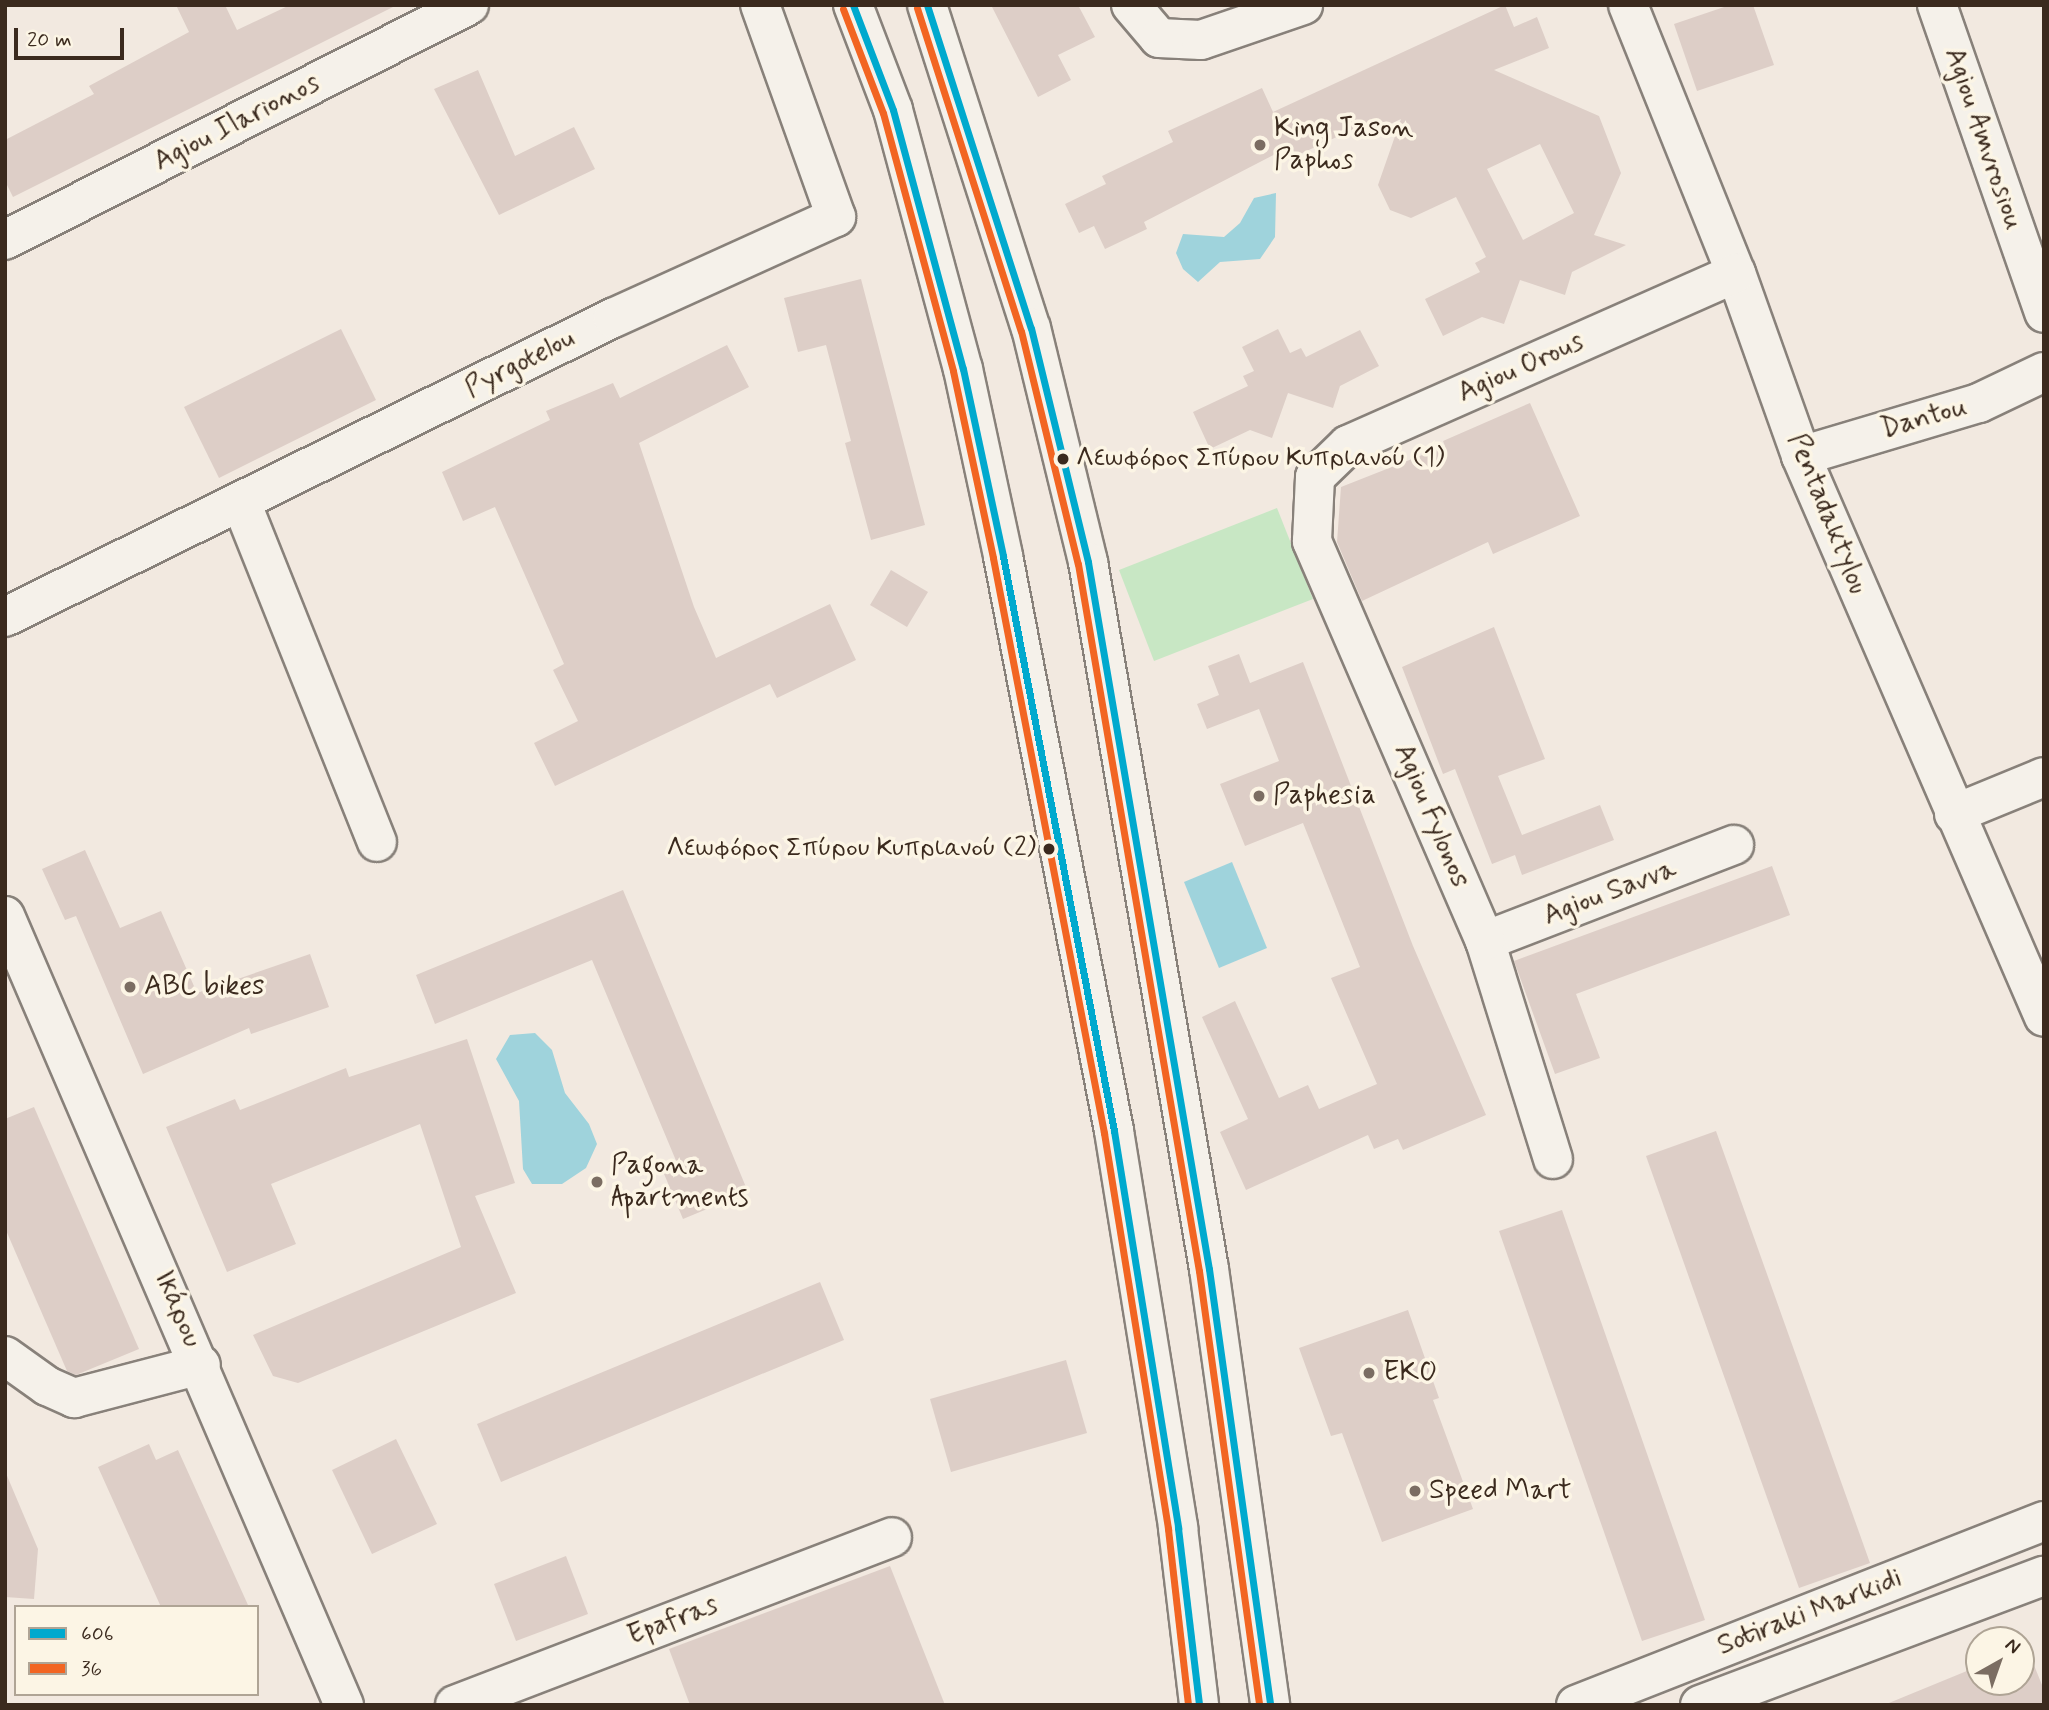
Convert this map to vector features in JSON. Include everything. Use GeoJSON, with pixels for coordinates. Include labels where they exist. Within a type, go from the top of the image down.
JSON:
{"type":"FeatureCollection","features":[{"type":"Feature","properties":{"kind":"street","name":"Agiou Ilarionos"},"geometry":{"type":"LineString","coordinates":[[5,240],[469,5]]}},
{"type":"Feature","properties":{"kind":"street","name":"Pyrgotelou"},"geometry":{"type":"LineString","coordinates":[[5,617],[613,318],[836,217],[760,5]]}},
{"type":"Feature","properties":{"kind":"street"},"geometry":{"type":"LineString","coordinates":[[853,5],[900,136],[963,369],[1003,556],[1114,1131],[1178,1528],[1199,1705]]}},
{"type":"Feature","properties":{"kind":"street"},"geometry":{"type":"LineString","coordinates":[[927,5],[1031,328],[1088,562],[1209,1269],[1270,1705]]}},
{"type":"Feature","properties":{"kind":"street"},"geometry":{"type":"LineString","coordinates":[[1131,5],[1159,38],[1201,40],[1303,5]]}},
{"type":"Feature","properties":{"kind":"street","name":"Pentadaktylou"},"geometry":{"type":"LineString","coordinates":[[1628,5],[1736,273],[1801,456],[2044,1017]]}},
{"type":"Feature","properties":{"kind":"street","name":"Agiou Amvrosiou"},"geometry":{"type":"LineString","coordinates":[[1937,5],[2044,313]]}},
{"type":"Feature","properties":{"kind":"street","name":"Agiou Orous"},"geometry":{"type":"LineString","coordinates":[[1315,477],[1348,445],[1736,273]]}},
{"type":"Feature","properties":{"kind":"street","name":"Dantou"},"geometry":{"type":"LineString","coordinates":[[1801,456],[1979,403],[2044,372]]}},
{"type":"Feature","properties":{"kind":"street","name":"Agiou Fylonos"},"geometry":{"type":"LineString","coordinates":[[1315,477],[1312,541],[1485,941],[1553,1159]]}},
{"type":"Feature","properties":{"kind":"street"},"geometry":{"type":"LineString","coordinates":[[241,502],[377,842]]}},
{"type":"Feature","properties":{"kind":"street"},"geometry":{"type":"LineString","coordinates":[[1954,814],[2044,777]]}},
{"type":"Feature","properties":{"kind":"street","name":"Agiou Savva"},"geometry":{"type":"LineString","coordinates":[[1485,941],[1734,845]]}},
{"type":"Feature","properties":{"kind":"street","name":"Ικάρου"},"geometry":{"type":"LineString","coordinates":[[5,916],[201,1365],[344,1705]]}},
{"type":"Feature","properties":{"kind":"street"},"geometry":{"type":"LineString","coordinates":[[5,1356],[47,1386],[74,1398],[201,1365]]}},
{"type":"Feature","properties":{"kind":"street","name":"Sotiraki Markidi"},"geometry":{"type":"LineString","coordinates":[[1576,1705],[2044,1521]]}},
{"type":"Feature","properties":{"kind":"street","name":"Epafras"},"geometry":{"type":"LineString","coordinates":[[455,1705],[892,1537]]}},
{"type":"Feature","properties":{"kind":"street","name":"Sotiraki Markidi"},"geometry":{"type":"LineString","coordinates":[[1700,1705],[2044,1576]]}},
{"type":"Feature","properties":{"kind":"green space"},"geometry":{"type":"Polygon","coordinates":[[[1277,508],[1313,599],[1154,661],[1119,570],[1277,508]]]}},
{"type":"Feature","properties":{"kind":"water"},"geometry":{"type":"Polygon","coordinates":[[[1276,193],[1275,237],[1260,259],[1220,262],[1198,282],[1183,269],[1176,253],[1183,234],[1224,237],[1240,223],[1254,198],[1276,193]]]}},
{"type":"Feature","properties":{"kind":"water"},"geometry":{"type":"Polygon","coordinates":[[[1232,862],[1267,948],[1219,968],[1184,882],[1232,862]]]}},
{"type":"Feature","properties":{"kind":"water"},"geometry":{"type":"Polygon","coordinates":[[[535,1033],[552,1050],[565,1093],[589,1124],[597,1144],[586,1168],[562,1184],[532,1184],[523,1169],[519,1101],[496,1059],[510,1035],[535,1033]]]}},
{"type":"Feature","properties":{"kind":"building"},"geometry":{"type":"Polygon","coordinates":[[[176,5],[225,5],[237,30],[290,5],[397,5],[13,197],[5,181],[5,140],[94,94],[89,86],[189,32],[176,5]]]}},
{"type":"Feature","properties":{"kind":"building"},"geometry":{"type":"Polygon","coordinates":[[[991,5],[1078,5],[1095,37],[1058,55],[1071,80],[1038,97],[991,5]]]}},
{"type":"Feature","properties":{"kind":"building"},"geometry":{"type":"Polygon","coordinates":[[[1505,5],[1514,27],[1537,17],[1549,48],[1494,70],[1599,116],[1621,173],[1594,235],[1626,245],[1572,272],[1565,295],[1520,280],[1504,324],[1482,317],[1443,336],[1425,299],[1480,272],[1475,263],[1486,257],[1456,197],[1411,218],[1390,210],[1378,185],[1401,119],[1363,137],[1358,127],[1296,156],[1291,146],[1144,222],[1147,229],[1105,249],[1094,226],[1079,233],[1065,204],[1106,184],[1102,176],[1173,142],[1168,131],[1262,88],[1273,112],[1505,5]],[[1540,144],[1487,169],[1523,240],[1574,213],[1540,144]]]}},
{"type":"Feature","properties":{"kind":"building"},"geometry":{"type":"Polygon","coordinates":[[[1730,5],[1753,5],[1774,65],[1697,91],[1674,24],[1730,5]]]}},
{"type":"Feature","properties":{"kind":"building"},"geometry":{"type":"Polygon","coordinates":[[[478,70],[515,156],[574,127],[595,169],[499,215],[434,89],[478,70]]]}},
{"type":"Feature","properties":{"kind":"building"},"geometry":{"type":"Polygon","coordinates":[[[861,279],[925,525],[871,540],[845,443],[851,441],[826,345],[798,352],[784,298],[861,279]]]}},
{"type":"Feature","properties":{"kind":"building"},"geometry":{"type":"Polygon","coordinates":[[[341,329],[376,400],[219,478],[184,407],[341,329]]]}},
{"type":"Feature","properties":{"kind":"building"},"geometry":{"type":"Polygon","coordinates":[[[1278,329],[1290,353],[1301,348],[1306,357],[1360,330],[1379,366],[1340,386],[1333,408],[1288,393],[1272,438],[1250,430],[1210,449],[1193,412],[1248,386],[1243,376],[1254,371],[1242,347],[1278,329]]]}},
{"type":"Feature","properties":{"kind":"building"},"geometry":{"type":"Polygon","coordinates":[[[727,345],[749,387],[639,443],[694,607],[716,658],[830,604],[856,660],[777,698],[770,684],[555,786],[534,743],[578,721],[553,670],[564,664],[495,507],[463,521],[442,472],[550,420],[546,411],[613,383],[620,398],[727,345]]]}},
{"type":"Feature","properties":{"kind":"building"},"geometry":{"type":"Polygon","coordinates":[[[1530,403],[1580,516],[1493,554],[1488,542],[1362,601],[1337,542],[1341,487],[1445,446],[1443,441],[1530,403]]]}},
{"type":"Feature","properties":{"kind":"building"},"geometry":{"type":"Polygon","coordinates":[[[891,570],[928,592],[907,627],[870,605],[891,570]]]}},
{"type":"Feature","properties":{"kind":"building"},"geometry":{"type":"Polygon","coordinates":[[[1494,627],[1545,759],[1498,776],[1522,835],[1600,805],[1614,840],[1522,875],[1515,855],[1492,864],[1455,769],[1443,774],[1402,667],[1494,627]]]}},
{"type":"Feature","properties":{"kind":"building"},"geometry":{"type":"Polygon","coordinates":[[[1239,654],[1250,683],[1303,662],[1413,946],[1486,1115],[1403,1150],[1398,1139],[1374,1149],[1368,1135],[1246,1190],[1220,1132],[1248,1119],[1202,1017],[1235,1001],[1279,1098],[1308,1085],[1319,1109],[1377,1084],[1331,978],[1360,967],[1303,823],[1245,846],[1220,784],[1279,761],[1259,709],[1207,729],[1197,704],[1219,695],[1208,666],[1239,654]]]}},
{"type":"Feature","properties":{"kind":"building"},"geometry":{"type":"Polygon","coordinates":[[[85,850],[120,928],[161,911],[197,993],[310,954],[329,1007],[251,1034],[249,1028],[143,1074],[76,916],[65,920],[42,869],[85,850]]]}},
{"type":"Feature","properties":{"kind":"building"},"geometry":{"type":"Polygon","coordinates":[[[1772,866],[1790,915],[1576,994],[1600,1058],[1555,1074],[1514,961],[1772,866]]]}},
{"type":"Feature","properties":{"kind":"building"},"geometry":{"type":"Polygon","coordinates":[[[623,890],[748,1192],[683,1219],[662,1169],[677,1163],[592,960],[435,1024],[416,975],[623,890]]]}},
{"type":"Feature","properties":{"kind":"building"},"geometry":{"type":"Polygon","coordinates":[[[467,1039],[515,1183],[475,1196],[516,1293],[298,1383],[273,1376],[253,1335],[461,1247],[420,1124],[271,1184],[296,1244],[227,1272],[166,1127],[235,1099],[240,1110],[346,1068],[349,1077],[467,1039]]]}},
{"type":"Feature","properties":{"kind":"building"},"geometry":{"type":"Polygon","coordinates":[[[34,1107],[139,1349],[76,1375],[67,1371],[5,1228],[5,1119],[34,1107]]]}},
{"type":"Feature","properties":{"kind":"building"},"geometry":{"type":"Polygon","coordinates":[[[1716,1131],[1870,1563],[1799,1588],[1646,1156],[1716,1131]]]}},
{"type":"Feature","properties":{"kind":"building"},"geometry":{"type":"Polygon","coordinates":[[[1562,1210],[1705,1620],[1642,1641],[1499,1231],[1562,1210]]]}},
{"type":"Feature","properties":{"kind":"building"},"geometry":{"type":"Polygon","coordinates":[[[820,1282],[844,1340],[501,1482],[477,1424],[820,1282]]]}},
{"type":"Feature","properties":{"kind":"building"},"geometry":{"type":"Polygon","coordinates":[[[1408,1310],[1439,1398],[1433,1400],[1473,1509],[1382,1542],[1342,1433],[1331,1436],[1299,1348],[1408,1310]]]}},
{"type":"Feature","properties":{"kind":"building"},"geometry":{"type":"Polygon","coordinates":[[[1066,1360],[1087,1433],[951,1472],[930,1399],[1066,1360]]]}},
{"type":"Feature","properties":{"kind":"building"},"geometry":{"type":"Polygon","coordinates":[[[396,1439],[437,1524],[372,1554],[332,1470],[396,1439]]]}},
{"type":"Feature","properties":{"kind":"building"},"geometry":{"type":"Polygon","coordinates":[[[149,1444],[156,1460],[178,1450],[248,1605],[160,1605],[98,1467],[149,1444]]]}},
{"type":"Feature","properties":{"kind":"building"},"geometry":{"type":"Polygon","coordinates":[[[5,1471],[38,1549],[34,1599],[5,1597],[5,1471]]]}},
{"type":"Feature","properties":{"kind":"building"},"geometry":{"type":"Polygon","coordinates":[[[566,1556],[588,1614],[516,1641],[494,1584],[566,1556]]]}},
{"type":"Feature","properties":{"kind":"building"},"geometry":{"type":"Polygon","coordinates":[[[890,1566],[945,1705],[690,1705],[669,1649],[890,1566]]]}},
{"type":"Feature","properties":{"kind":"building"},"geometry":{"type":"Polygon","coordinates":[[[2035,1668],[2044,1690],[2044,1705],[1884,1705],[1965,1672],[1965,1696],[2035,1696],[2035,1668]]]}},
{"type":"Feature","properties":{"kind":"transit line","name":"606"},"geometry":{"type":"LineString","coordinates":[[853,5],[893,110],[963,369],[1003,556],[1114,1131],[1178,1528],[1199,1705]]}},
{"type":"Feature","properties":{"kind":"transit line","name":"606"},"geometry":{"type":"LineString","coordinates":[[927,5],[1031,328],[1088,562],[1209,1269],[1270,1705]]}},
{"type":"Feature","properties":{"kind":"transit line","name":"36"},"geometry":{"type":"LineString","coordinates":[[917,8],[1021,331],[1078,564],[1199,1271],[1259,1705]]}},
{"type":"Feature","properties":{"kind":"transit line","name":"36"},"geometry":{"type":"LineString","coordinates":[[843,9],[883,113],[953,371],[993,558],[1104,1133],[1168,1529],[1188,1705]]}},
{"type":"Feature","properties":{"kind":"place","name":"King Jason Paphos"},"geometry":{"type":"Point","coordinates":[1260,145]}},
{"type":"Feature","properties":{"kind":"place","name":"Λεωφόρος Σπύρου Κυπριανού (1)"},"geometry":{"type":"Point","coordinates":[1063,459]}},
{"type":"Feature","properties":{"kind":"place","name":"Paphesia"},"geometry":{"type":"Point","coordinates":[1259,796]}},
{"type":"Feature","properties":{"kind":"place","name":"Λεωφόρος Σπύρου Κυπριανού (2)"},"geometry":{"type":"Point","coordinates":[1049,849]}},
{"type":"Feature","properties":{"kind":"place","name":"ABC bikes"},"geometry":{"type":"Point","coordinates":[130,987]}},
{"type":"Feature","properties":{"kind":"place","name":"Pagona Apartments"},"geometry":{"type":"Point","coordinates":[597,1182]}},
{"type":"Feature","properties":{"kind":"place","name":"EKO"},"geometry":{"type":"Point","coordinates":[1369,1373]}},
{"type":"Feature","properties":{"kind":"place","name":"Speed Mart"},"geometry":{"type":"Point","coordinates":[1415,1491]}}]}
